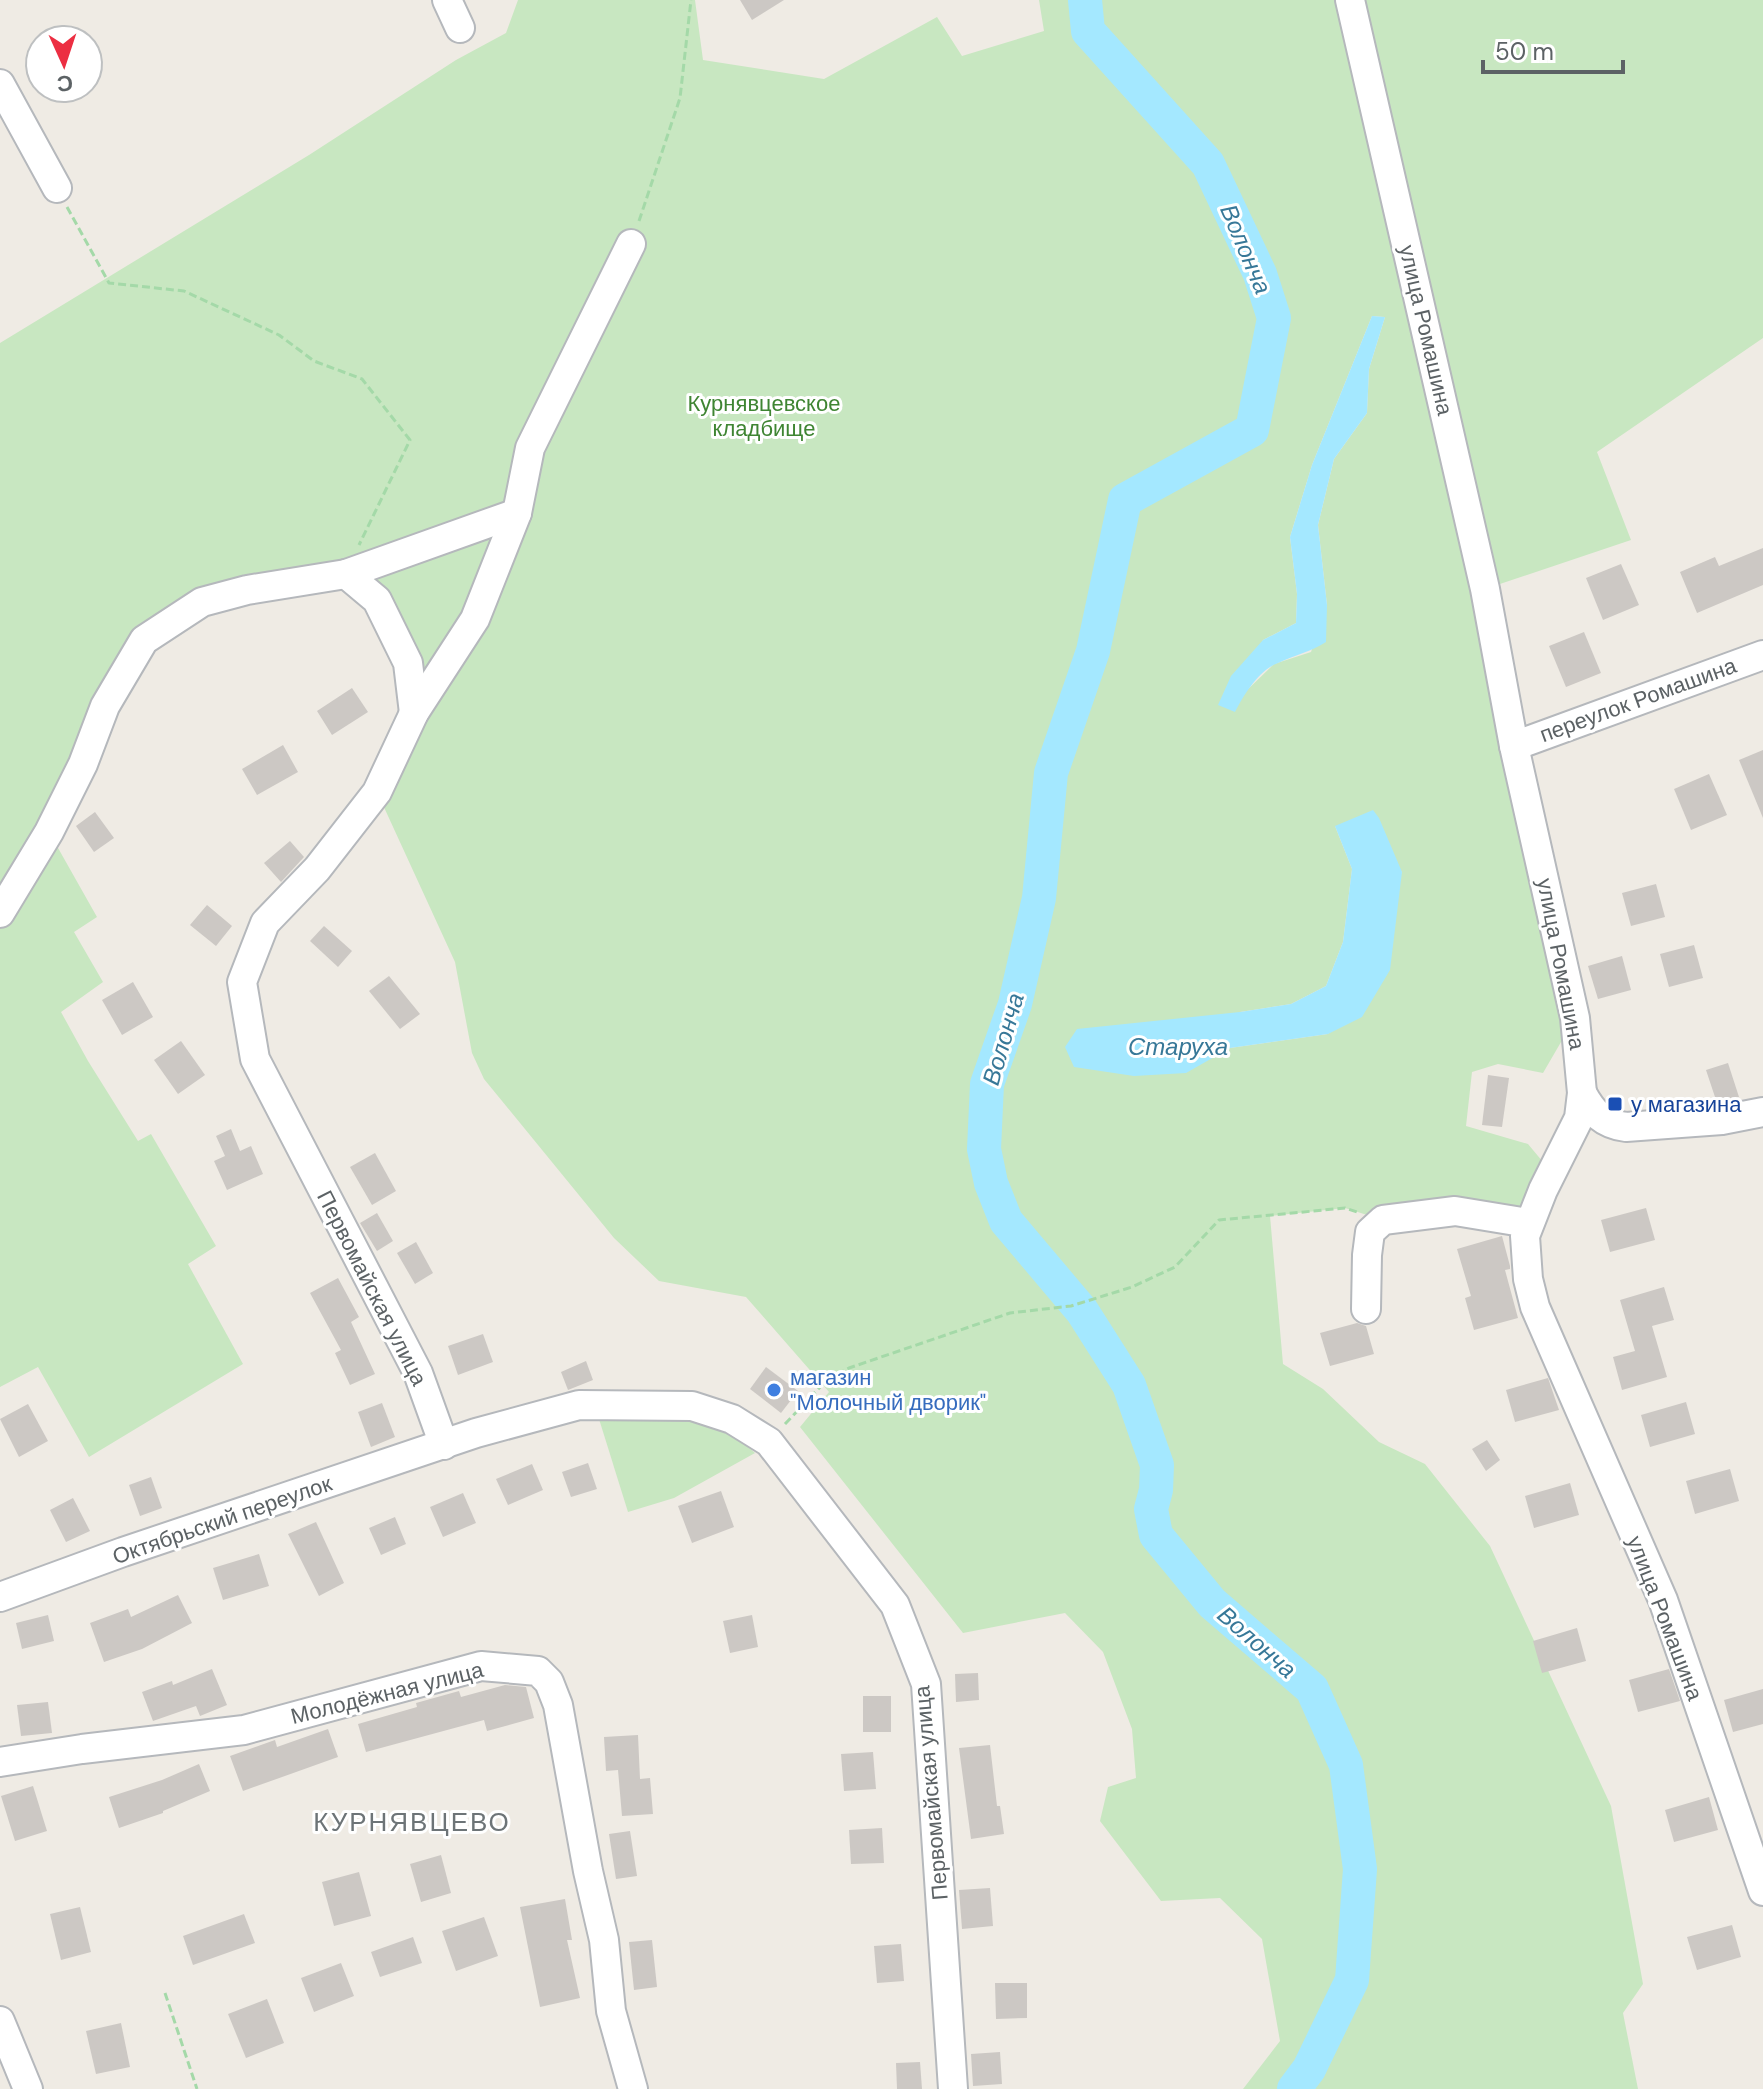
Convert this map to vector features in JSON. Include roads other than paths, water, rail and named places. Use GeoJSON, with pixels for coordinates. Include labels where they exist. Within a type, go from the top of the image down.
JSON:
{"type":"FeatureCollection","features":[{"type":"Feature","properties":{"kind":"street"},"geometry":{"type":"LineString","coordinates":[[447,0],[460,28]]}},
{"type":"Feature","properties":{"kind":"street","name":"улица Ромашина"},"geometry":{"type":"LineString","coordinates":[[1350,0],[1485,589],[1514,746],[1575,1018],[1582,1093],[1579,1118],[1528,1223],[1525,1254],[1535,1307],[1663,1600],[1763,1891]]}},
{"type":"Feature","properties":{"kind":"street"},"geometry":{"type":"LineString","coordinates":[[0,84],[57,188]]}},
{"type":"Feature","properties":{"kind":"street","name":"Первомайская улица"},"geometry":{"type":"LineString","coordinates":[[631,244],[530,448],[517,513],[475,619],[414,713],[377,792],[317,869],[265,923],[242,982],[255,1059],[418,1373],[444,1445],[476,1433],[579,1405],[692,1406],[732,1419],[769,1442],[895,1605],[926,1684],[953,2089]]}},
{"type":"Feature","properties":{"kind":"street"},"geometry":{"type":"LineString","coordinates":[[0,913],[49,832],[83,764],[105,706],[144,640],[202,602],[247,590],[346,574],[517,513]]}},
{"type":"Feature","properties":{"kind":"street"},"geometry":{"type":"LineString","coordinates":[[346,574],[377,600],[408,663],[414,713]]}},
{"type":"Feature","properties":{"kind":"street","name":"переулок Ромашина"},"geometry":{"type":"LineString","coordinates":[[1514,746],[1763,655]]}},
{"type":"Feature","properties":{"kind":"street"},"geometry":{"type":"LineString","coordinates":[[1582,1093],[1602,1120],[1611,1125],[1722,1120],[1763,1112]]}},
{"type":"Feature","properties":{"kind":"street"},"geometry":{"type":"LineString","coordinates":[[1553,1174],[1593,1138],[1642,1126]]}},
{"type":"Feature","properties":{"kind":"street"},"geometry":{"type":"LineString","coordinates":[[1366,1309],[1370,1232],[1383,1220],[1455,1211],[1528,1223]]}},
{"type":"Feature","properties":{"kind":"street","name":"Октябрьский переулок"},"geometry":{"type":"LineString","coordinates":[[0,1597],[123,1552],[444,1445]]}},
{"type":"Feature","properties":{"kind":"street","name":"Молодёжная улица"},"geometry":{"type":"LineString","coordinates":[[0,1762],[244,1730],[481,1666],[538,1671],[549,1682],[558,1705],[588,1871],[604,1940],[611,2011],[633,2089]]}},
{"type":"Feature","properties":{"kind":"street"},"geometry":{"type":"LineString","coordinates":[[0,2021],[28,2089]]}},
{"type":"Feature","properties":{"kind":"water"},"geometry":{"type":"Polygon","coordinates":[[[1372,316],[1385,317],[1369,369],[1367,413],[1334,459],[1318,525],[1327,605],[1326,642],[1271,666],[1258,677],[1235,712],[1218,705],[1231,676],[1263,640],[1296,623],[1297,594],[1290,537],[1312,465],[1372,316]]]}},
{"type":"Feature","properties":{"kind":"water","name":"Старуха"},"geometry":{"type":"Polygon","coordinates":[[[1373,810],[1402,872],[1390,970],[1362,1017],[1328,1034],[1230,1048],[1186,1073],[1134,1076],[1074,1067],[1065,1047],[1077,1029],[1291,1004],[1326,986],[1343,942],[1352,869],[1335,826],[1373,810]]]}},
{"type":"Feature","properties":{"kind":"waterway","name":"Волонча"},"geometry":{"type":"LineString","coordinates":[[1085,0],[1088,31],[1208,164],[1260,274],[1274,318],[1252,430],[1125,500],[1093,651],[1051,773],[1039,898],[1015,1004],[987,1084],[984,1149],[991,1183],[1006,1221],[1082,1311],[1129,1385],[1157,1465],[1151,1509],[1156,1535],[1212,1603],[1312,1689],[1346,1765],[1360,1869],[1352,1980],[1309,2069],[1294,2089]]}},
{"type":"Feature","properties":{"kind":"place","name":"у магазина"},"geometry":{"type":"Point","coordinates":[1615,1104]}},
{"type":"Feature","properties":{"kind":"place","name":"магазин \"Молочный дворик\""},"geometry":{"type":"Point","coordinates":[774,1390]}},
{"type":"Feature","properties":{"kind":"district","name":"КУРНЯВЦЕВО"},"geometry":{"type":"Point","coordinates":[412,1822]}},
{"type":"Feature","properties":{"kind":"park label","name":"Курнявцевское кладбище"},"geometry":{"type":"Point","coordinates":[764,416]}}]}
